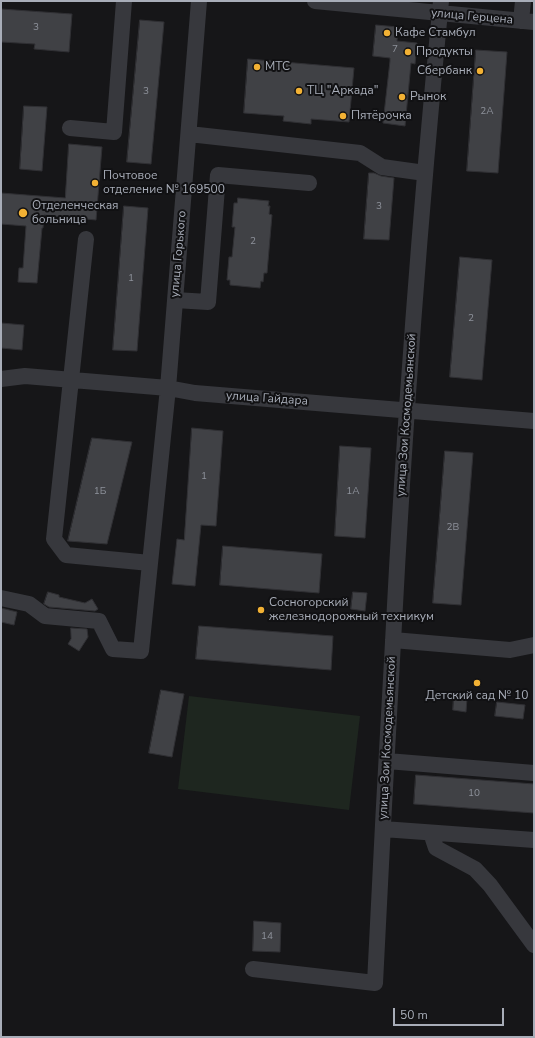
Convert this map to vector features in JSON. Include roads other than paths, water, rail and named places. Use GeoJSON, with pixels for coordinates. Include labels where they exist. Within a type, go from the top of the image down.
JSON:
{"type":"FeatureCollection","features":[{"type":"Feature","properties":{"kind":"street"},"geometry":{"type":"LineString","coordinates":[[70,128],[114,132],[124,1]]}},
{"type":"Feature","properties":{"kind":"street","name":"улица Горького"},"geometry":{"type":"LineString","coordinates":[[1,598],[29,604],[45,616],[99,621],[113,649],[141,651],[168,388],[199,1]]}},
{"type":"Feature","properties":{"kind":"street","name":"улица Герцена"},"geometry":{"type":"LineString","coordinates":[[315,1],[441,8],[528,22]]}},
{"type":"Feature","properties":{"kind":"street"},"geometry":{"type":"LineString","coordinates":[[523,1],[528,22]]}},
{"type":"Feature","properties":{"kind":"street","name":"улица Зои Космодемьянской"},"geometry":{"type":"LineString","coordinates":[[253,969],[375,983],[407,410],[425,173],[441,8]]}},
{"type":"Feature","properties":{"kind":"street"},"geometry":{"type":"LineString","coordinates":[[189,134],[360,153],[382,167],[425,173]]}},
{"type":"Feature","properties":{"kind":"street"},"geometry":{"type":"LineString","coordinates":[[175,300],[208,302],[218,175],[309,183]]}},
{"type":"Feature","properties":{"kind":"street"},"geometry":{"type":"LineString","coordinates":[[86,239],[54,539],[66,555],[150,563]]}},
{"type":"Feature","properties":{"kind":"street","name":"улица Гайдара"},"geometry":{"type":"LineString","coordinates":[[1,379],[25,376],[168,388],[195,393],[534,421]]}},
{"type":"Feature","properties":{"kind":"street"},"geometry":{"type":"LineString","coordinates":[[393,640],[510,650],[534,645]]}},
{"type":"Feature","properties":{"kind":"street"},"geometry":{"type":"LineString","coordinates":[[387,761],[534,773]]}},
{"type":"Feature","properties":{"kind":"street"},"geometry":{"type":"LineString","coordinates":[[383,829],[534,840]]}},
{"type":"Feature","properties":{"kind":"street"},"geometry":{"type":"LineString","coordinates":[[431,833],[436,848],[475,869],[490,885],[534,945]]}},
{"type":"Feature","properties":{"kind":"place","name":"Кафе Стамбул"},"geometry":{"type":"Point","coordinates":[387,33]}},
{"type":"Feature","properties":{"kind":"place","name":"Продукты"},"geometry":{"type":"Point","coordinates":[408,52]}},
{"type":"Feature","properties":{"kind":"place","name":"МТС"},"geometry":{"type":"Point","coordinates":[257,67]}},
{"type":"Feature","properties":{"kind":"place","name":"Сбербанк"},"geometry":{"type":"Point","coordinates":[480,71]}},
{"type":"Feature","properties":{"kind":"place","name":"ТЦ \"Аркада\""},"geometry":{"type":"Point","coordinates":[299,91]}},
{"type":"Feature","properties":{"kind":"place","name":"Рынок"},"geometry":{"type":"Point","coordinates":[402,97]}},
{"type":"Feature","properties":{"kind":"place","name":"Пятёрочка"},"geometry":{"type":"Point","coordinates":[343,116]}},
{"type":"Feature","properties":{"kind":"place","name":"Почтовое отделение № 169500"},"geometry":{"type":"Point","coordinates":[95,183]}},
{"type":"Feature","properties":{"kind":"place","name":"Отделенческая больница"},"geometry":{"type":"Point","coordinates":[23,213]}},
{"type":"Feature","properties":{"kind":"place","name":"Сосногорский железнодорожный техникум"},"geometry":{"type":"Point","coordinates":[261,610]}},
{"type":"Feature","properties":{"kind":"place","name":"Детский сад № 10"},"geometry":{"type":"Point","coordinates":[477,683]}}]}
